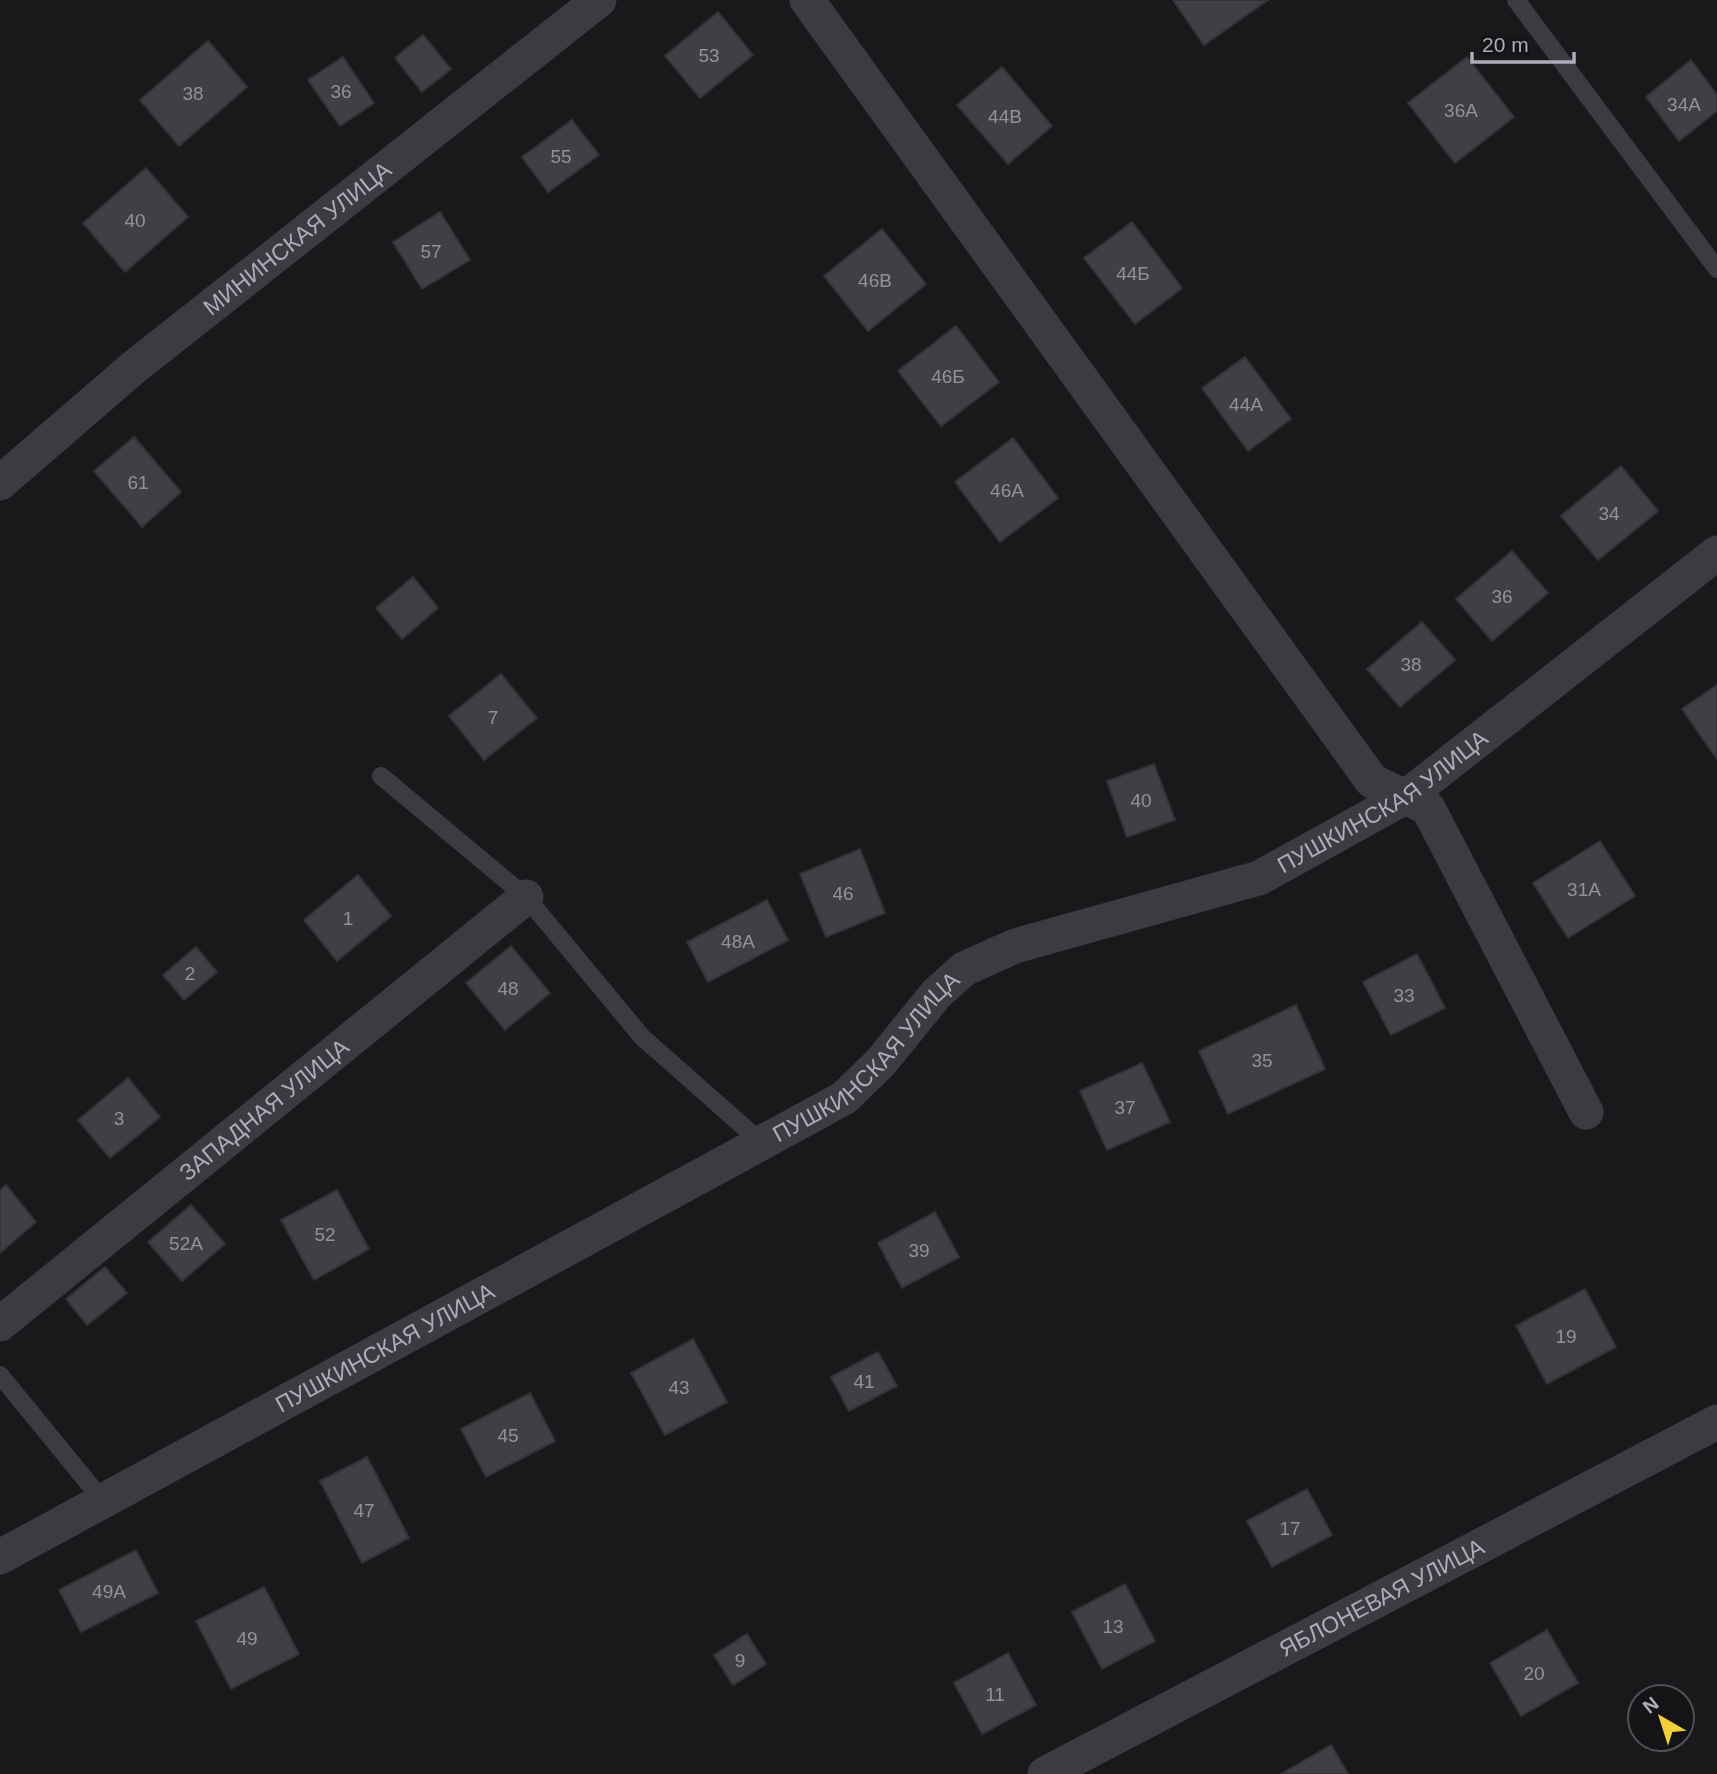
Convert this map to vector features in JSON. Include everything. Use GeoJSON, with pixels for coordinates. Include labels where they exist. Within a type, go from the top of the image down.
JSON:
{"type":"FeatureCollection","features":[{"type":"Feature","properties":{"kind":"street","name":"МИНИНСКАЯ УЛИЦА"},"geometry":{"type":"LineString","coordinates":[[0,483],[132,368],[599,0]]}},
{"type":"Feature","properties":{"kind":"street"},"geometry":{"type":"LineString","coordinates":[[807,0],[1372,781],[1428,808],[1586,1112]]}},
{"type":"Feature","properties":{"kind":"street","name":"ПУШКИНСКАЯ УЛИЦА"},"geometry":{"type":"LineString","coordinates":[[0,1557],[844,1098],[881,1062],[937,993],[964,969],[1015,946],[1259,878],[1407,796],[1717,553]]}},
{"type":"Feature","properties":{"kind":"street","name":"ЗАПАДНАЯ УЛИЦА"},"geometry":{"type":"LineString","coordinates":[[0,1324],[526,897]]}},
{"type":"Feature","properties":{"kind":"street","name":"ЯБЛОНЕВАЯ УЛИЦА"},"geometry":{"type":"LineString","coordinates":[[1045,1774],[1717,1422]]}},
{"type":"Feature","properties":{"kind":"lane"},"geometry":{"type":"LineString","coordinates":[[1516,0],[1717,269]]}},
{"type":"Feature","properties":{"kind":"lane"},"geometry":{"type":"LineString","coordinates":[[381,776],[526,897],[642,1037],[762,1143]]}},
{"type":"Feature","properties":{"kind":"lane"},"geometry":{"type":"LineString","coordinates":[[0,1375],[103,1501]]}},
{"type":"Feature","properties":{"kind":"building"},"geometry":{"type":"Polygon","coordinates":[[[1173,0],[1268,0],[1204,45],[1173,0]]]}},
{"type":"Feature","properties":{"kind":"building"},"geometry":{"type":"Polygon","coordinates":[[[718,12],[753,55],[700,98],[665,56],[718,12]]]}},
{"type":"Feature","properties":{"kind":"building"},"geometry":{"type":"Polygon","coordinates":[[[423,35],[451,69],[422,92],[395,58],[423,35]]]}},
{"type":"Feature","properties":{"kind":"building"},"geometry":{"type":"Polygon","coordinates":[[[208,41],[247,87],[179,146],[140,100],[208,41]]]}},
{"type":"Feature","properties":{"kind":"building"},"geometry":{"type":"Polygon","coordinates":[[[343,57],[374,103],[340,126],[308,80],[343,57]]]}},
{"type":"Feature","properties":{"kind":"building"},"geometry":{"type":"Polygon","coordinates":[[[1467,57],[1514,117],[1455,163],[1408,103],[1467,57]]]}},
{"type":"Feature","properties":{"kind":"building"},"geometry":{"type":"Polygon","coordinates":[[[1691,60],[1717,95],[1717,111],[1679,141],[1646,97],[1691,60]]]}},
{"type":"Feature","properties":{"kind":"building"},"geometry":{"type":"Polygon","coordinates":[[[1002,67],[1052,126],[1008,164],[957,105],[1002,67]]]}},
{"type":"Feature","properties":{"kind":"building"},"geometry":{"type":"Polygon","coordinates":[[[572,120],[599,155],[548,192],[522,157],[572,120]]]}},
{"type":"Feature","properties":{"kind":"building"},"geometry":{"type":"Polygon","coordinates":[[[146,168],[188,217],[125,272],[83,223],[146,168]]]}},
{"type":"Feature","properties":{"kind":"building"},"geometry":{"type":"Polygon","coordinates":[[[440,212],[470,260],[422,289],[393,242],[440,212]]]}},
{"type":"Feature","properties":{"kind":"building"},"geometry":{"type":"Polygon","coordinates":[[[1132,222],[1182,288],[1135,324],[1084,258],[1132,222]]]}},
{"type":"Feature","properties":{"kind":"building"},"geometry":{"type":"Polygon","coordinates":[[[882,229],[926,284],[868,331],[824,276],[882,229]]]}},
{"type":"Feature","properties":{"kind":"building"},"geometry":{"type":"Polygon","coordinates":[[[956,326],[999,382],[941,426],[898,371],[956,326]]]}},
{"type":"Feature","properties":{"kind":"building"},"geometry":{"type":"Polygon","coordinates":[[[1245,357],[1291,419],[1248,451],[1202,388],[1245,357]]]}},
{"type":"Feature","properties":{"kind":"building"},"geometry":{"type":"Polygon","coordinates":[[[134,437],[181,492],[142,527],[94,471],[134,437]]]}},
{"type":"Feature","properties":{"kind":"building"},"geometry":{"type":"Polygon","coordinates":[[[1013,438],[1058,498],[1000,542],[955,482],[1013,438]]]}},
{"type":"Feature","properties":{"kind":"building"},"geometry":{"type":"Polygon","coordinates":[[[1621,466],[1658,511],[1598,560],[1561,516],[1621,466]]]}},
{"type":"Feature","properties":{"kind":"building"},"geometry":{"type":"Polygon","coordinates":[[[1512,551],[1548,593],[1492,641],[1456,599],[1512,551]]]}},
{"type":"Feature","properties":{"kind":"building"},"geometry":{"type":"Polygon","coordinates":[[[413,577],[438,608],[402,639],[376,608],[413,577]]]}},
{"type":"Feature","properties":{"kind":"building"},"geometry":{"type":"Polygon","coordinates":[[[1422,622],[1455,660],[1400,707],[1367,669],[1422,622]]]}},
{"type":"Feature","properties":{"kind":"building"},"geometry":{"type":"Polygon","coordinates":[[[501,674],[537,718],[484,760],[449,716],[501,674]]]}},
{"type":"Feature","properties":{"kind":"building"},"geometry":{"type":"Polygon","coordinates":[[[1717,685],[1717,759],[1682,709],[1717,685]]]}},
{"type":"Feature","properties":{"kind":"building"},"geometry":{"type":"Polygon","coordinates":[[[1154,764],[1175,820],[1127,837],[1107,781],[1154,764]]]}},
{"type":"Feature","properties":{"kind":"building"},"geometry":{"type":"Polygon","coordinates":[[[1600,841],[1635,896],[1568,938],[1533,883],[1600,841]]]}},
{"type":"Feature","properties":{"kind":"building"},"geometry":{"type":"Polygon","coordinates":[[[860,849],[885,913],[826,937],[800,874],[860,849]]]}},
{"type":"Feature","properties":{"kind":"building"},"geometry":{"type":"Polygon","coordinates":[[[358,875],[391,916],[337,961],[304,920],[358,875]]]}},
{"type":"Feature","properties":{"kind":"building"},"geometry":{"type":"Polygon","coordinates":[[[767,900],[788,940],[708,982],[687,942],[767,900]]]}},
{"type":"Feature","properties":{"kind":"building"},"geometry":{"type":"Polygon","coordinates":[[[511,946],[550,993],[505,1030],[466,983],[511,946]]]}},
{"type":"Feature","properties":{"kind":"building"},"geometry":{"type":"Polygon","coordinates":[[[196,947],[217,972],[184,1000],[163,975],[196,947]]]}},
{"type":"Feature","properties":{"kind":"building"},"geometry":{"type":"Polygon","coordinates":[[[1417,954],[1445,1008],[1391,1035],[1363,982],[1417,954]]]}},
{"type":"Feature","properties":{"kind":"building"},"geometry":{"type":"Polygon","coordinates":[[[1296,1005],[1325,1069],[1228,1114],[1199,1051],[1296,1005]]]}},
{"type":"Feature","properties":{"kind":"building"},"geometry":{"type":"Polygon","coordinates":[[[1142,1063],[1170,1122],[1107,1150],[1080,1091],[1142,1063]]]}},
{"type":"Feature","properties":{"kind":"building"},"geometry":{"type":"Polygon","coordinates":[[[128,1078],[160,1117],[110,1158],[78,1120],[128,1078]]]}},
{"type":"Feature","properties":{"kind":"building"},"geometry":{"type":"Polygon","coordinates":[[[6,1185],[36,1222],[0,1253],[0,1190],[6,1185]]]}},
{"type":"Feature","properties":{"kind":"building"},"geometry":{"type":"Polygon","coordinates":[[[337,1190],[369,1249],[314,1280],[281,1220],[337,1190]]]}},
{"type":"Feature","properties":{"kind":"building"},"geometry":{"type":"Polygon","coordinates":[[[191,1205],[225,1244],[182,1281],[148,1242],[191,1205]]]}},
{"type":"Feature","properties":{"kind":"building"},"geometry":{"type":"Polygon","coordinates":[[[935,1212],[959,1257],[902,1288],[878,1243],[935,1212]]]}},
{"type":"Feature","properties":{"kind":"building"},"geometry":{"type":"Polygon","coordinates":[[[105,1267],[127,1293],[87,1325],[66,1299],[105,1267]]]}},
{"type":"Feature","properties":{"kind":"building"},"geometry":{"type":"Polygon","coordinates":[[[1585,1289],[1616,1347],[1547,1384],[1516,1326],[1585,1289]]]}},
{"type":"Feature","properties":{"kind":"building"},"geometry":{"type":"Polygon","coordinates":[[[693,1339],[727,1402],[665,1435],[631,1373],[693,1339]]]}},
{"type":"Feature","properties":{"kind":"building"},"geometry":{"type":"Polygon","coordinates":[[[878,1352],[897,1386],[849,1411],[831,1377],[878,1352]]]}},
{"type":"Feature","properties":{"kind":"building"},"geometry":{"type":"Polygon","coordinates":[[[530,1393],[555,1441],[486,1477],[461,1429],[530,1393]]]}},
{"type":"Feature","properties":{"kind":"building"},"geometry":{"type":"Polygon","coordinates":[[[367,1457],[409,1538],[362,1563],[320,1481],[367,1457]]]}},
{"type":"Feature","properties":{"kind":"building"},"geometry":{"type":"Polygon","coordinates":[[[1307,1489],[1332,1535],[1272,1567],[1247,1521],[1307,1489]]]}},
{"type":"Feature","properties":{"kind":"building"},"geometry":{"type":"Polygon","coordinates":[[[136,1550],[158,1593],[81,1632],[59,1590],[136,1550]]]}},
{"type":"Feature","properties":{"kind":"building"},"geometry":{"type":"Polygon","coordinates":[[[1125,1584],[1155,1641],[1102,1669],[1072,1612],[1125,1584]]]}},
{"type":"Feature","properties":{"kind":"building"},"geometry":{"type":"Polygon","coordinates":[[[264,1587],[299,1654],[231,1689],[196,1621],[264,1587]]]}},
{"type":"Feature","properties":{"kind":"building"},"geometry":{"type":"Polygon","coordinates":[[[1547,1630],[1578,1683],[1521,1716],[1490,1663],[1547,1630]]]}},
{"type":"Feature","properties":{"kind":"building"},"geometry":{"type":"Polygon","coordinates":[[[747,1634],[766,1664],[733,1685],[714,1655],[747,1634]]]}},
{"type":"Feature","properties":{"kind":"building"},"geometry":{"type":"Polygon","coordinates":[[[1008,1653],[1036,1705],[982,1734],[954,1683],[1008,1653]]]}},
{"type":"Feature","properties":{"kind":"building"},"geometry":{"type":"Polygon","coordinates":[[[1331,1745],[1348,1774],[1281,1774],[1331,1745]]]}}]}
